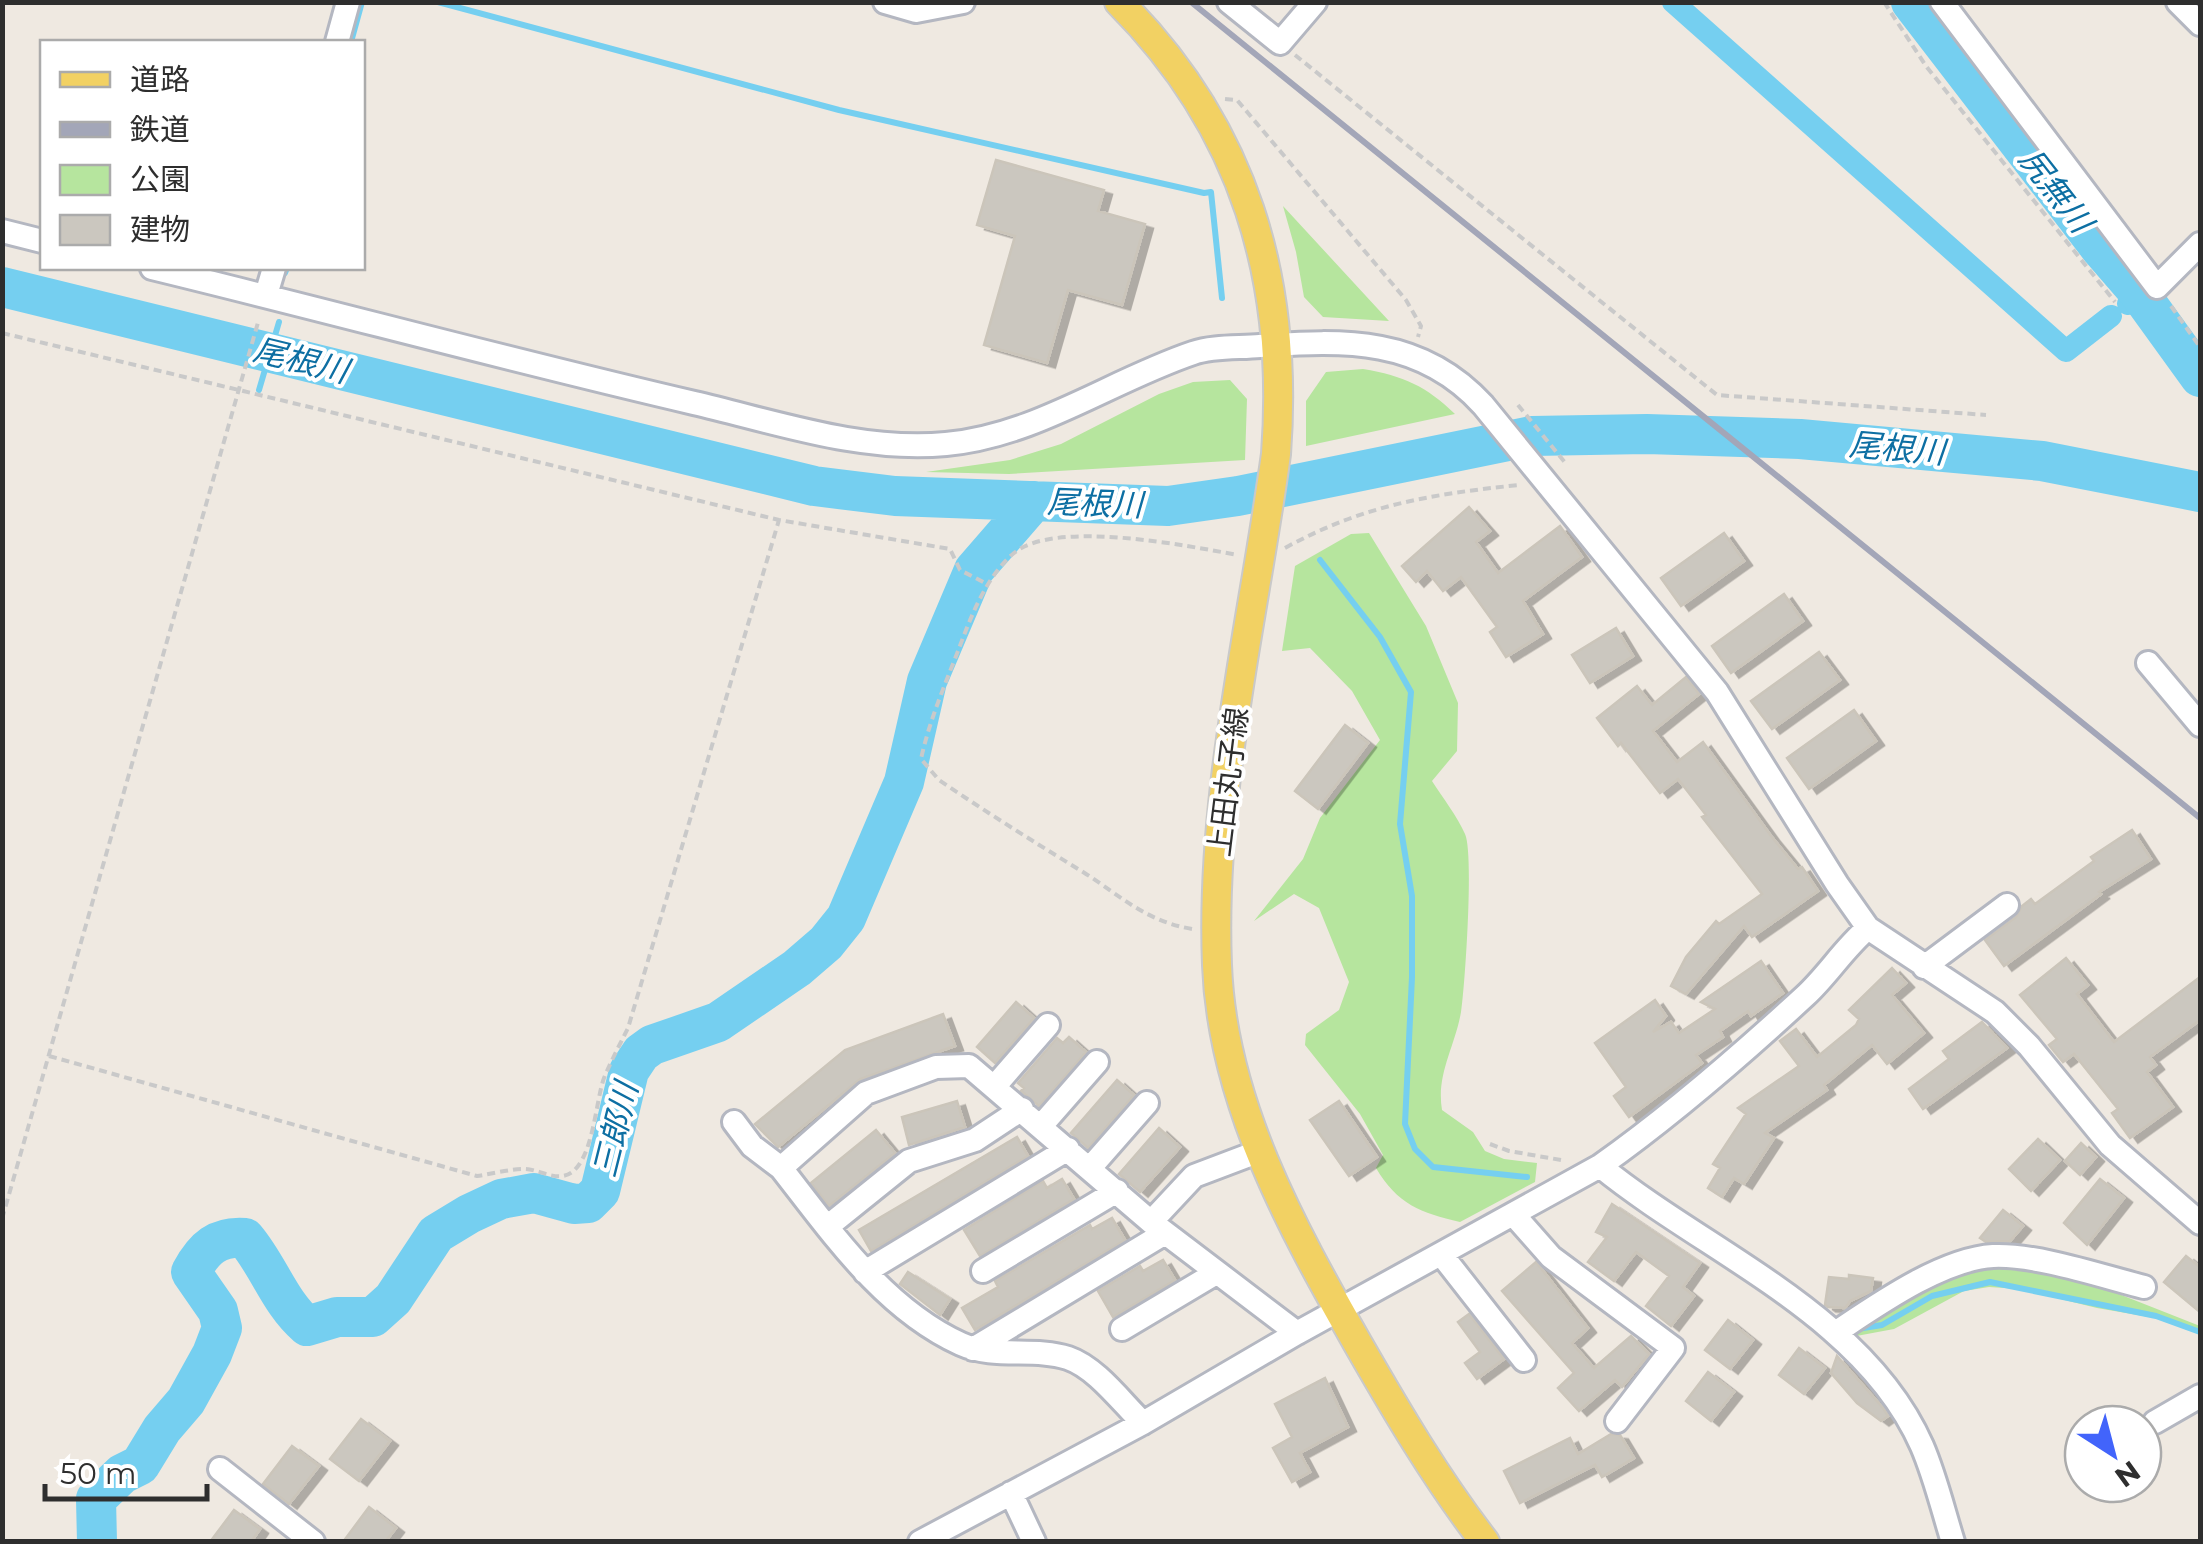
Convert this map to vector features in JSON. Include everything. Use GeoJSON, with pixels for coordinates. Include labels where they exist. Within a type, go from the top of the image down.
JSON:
{"type":"FeatureCollection","features":[{"type":"Feature","properties":{"kind":"main road","name":"上田丸子線"},"geometry":{"type":"LineString","coordinates":[[1118,2],[1158,45],[1197,98],[1227,150],[1265,257],[1276,345],[1276,454],[1218,846],[1217,970],[1232,1061],[1260,1151],[1339,1311],[1415,1441],[1485,1542]]}},
{"type":"Feature","properties":{"kind":"street"},"geometry":{"type":"LineString","coordinates":[[338,40],[348,2]]}},
{"type":"Feature","properties":{"kind":"street"},"geometry":{"type":"LineString","coordinates":[[885,2],[916,11],[964,2]]}},
{"type":"Feature","properties":{"kind":"street"},"geometry":{"type":"LineString","coordinates":[[1229,2],[1280,43],[1315,2]]}},
{"type":"Feature","properties":{"kind":"street"},"geometry":{"type":"LineString","coordinates":[[1942,2],[2157,287],[2200,244]]}},
{"type":"Feature","properties":{"kind":"street"},"geometry":{"type":"LineString","coordinates":[[2178,2],[2200,24]]}},
{"type":"Feature","properties":{"kind":"street"},"geometry":{"type":"LineString","coordinates":[[2,231],[40,240]]}},
{"type":"Feature","properties":{"kind":"street"},"geometry":{"type":"LineString","coordinates":[[160,270],[694,403],[864,442],[910,446],[968,442],[1009,432],[1198,351],[1276,345],[1366,345],[1414,355],[1458,380],[1488,410],[1716,692],[1868,928],[1996,1012],[2110,1145],[2200,1222]]}},
{"type":"Feature","properties":{"kind":"street"},"geometry":{"type":"LineString","coordinates":[[266,296],[273,270]]}},
{"type":"Feature","properties":{"kind":"street"},"geometry":{"type":"LineString","coordinates":[[2148,662],[2200,725]]}},
{"type":"Feature","properties":{"kind":"street"},"geometry":{"type":"LineString","coordinates":[[1924,967],[2007,905]]}},
{"type":"Feature","properties":{"kind":"street"},"geometry":{"type":"LineString","coordinates":[[920,1542],[1143,1424],[1594,1169],[1643,1135],[1809,993],[1849,944],[1868,928]]}},
{"type":"Feature","properties":{"kind":"street"},"geometry":{"type":"LineString","coordinates":[[995,1086],[1048,1025]]}},
{"type":"Feature","properties":{"kind":"street"},"geometry":{"type":"LineString","coordinates":[[1041,1126],[1097,1062]]}},
{"type":"Feature","properties":{"kind":"street"},"geometry":{"type":"LineString","coordinates":[[781,1168],[866,1093],[936,1067],[969,1066],[1158,1227],[1298,1333]]}},
{"type":"Feature","properties":{"kind":"street"},"geometry":{"type":"LineString","coordinates":[[1090,1168],[1147,1103]]}},
{"type":"Feature","properties":{"kind":"street"},"geometry":{"type":"LineString","coordinates":[[827,1227],[909,1161],[975,1140],[1022,1109]]}},
{"type":"Feature","properties":{"kind":"street"},"geometry":{"type":"LineString","coordinates":[[734,1122],[752,1146],[781,1168],[864,1272],[916,1316],[974,1350],[1067,1358],[1090,1372],[1143,1424]]}},
{"type":"Feature","properties":{"kind":"street"},"geometry":{"type":"LineString","coordinates":[[864,1272],[1068,1149]]}},
{"type":"Feature","properties":{"kind":"street"},"geometry":{"type":"LineString","coordinates":[[974,1350],[1158,1227],[1194,1176],[1260,1151]]}},
{"type":"Feature","properties":{"kind":"street"},"geometry":{"type":"LineString","coordinates":[[1594,1169],[1792,1298],[1835,1333],[1899,1406],[1922,1446],[1953,1542]]}},
{"type":"Feature","properties":{"kind":"street"},"geometry":{"type":"LineString","coordinates":[[983,1271],[1117,1191]]}},
{"type":"Feature","properties":{"kind":"street"},"geometry":{"type":"LineString","coordinates":[[1513,1214],[1552,1257],[1672,1348],[1617,1421]]}},
{"type":"Feature","properties":{"kind":"street"},"geometry":{"type":"LineString","coordinates":[[1441,1254],[1524,1360]]}},
{"type":"Feature","properties":{"kind":"street"},"geometry":{"type":"LineString","coordinates":[[1835,1333],[1875,1306],[1939,1272],[1978,1258],[2011,1257],[2144,1286]]}},
{"type":"Feature","properties":{"kind":"street"},"geometry":{"type":"LineString","coordinates":[[1122,1329],[1216,1274]]}},
{"type":"Feature","properties":{"kind":"street"},"geometry":{"type":"LineString","coordinates":[[2163,1417],[2200,1396]]}},
{"type":"Feature","properties":{"kind":"street"},"geometry":{"type":"LineString","coordinates":[[220,1469],[313,1542]]}},
{"type":"Feature","properties":{"kind":"street"},"geometry":{"type":"LineString","coordinates":[[1010,1492],[1034,1542]]}},
{"type":"Feature","properties":{"kind":"path"},"geometry":{"type":"LineString","coordinates":[[1884,2],[1926,66],[2115,302]]}},
{"type":"Feature","properties":{"kind":"path"},"geometry":{"type":"LineString","coordinates":[[1280,43],[1717,395],[1986,414]]}},
{"type":"Feature","properties":{"kind":"path"},"geometry":{"type":"LineString","coordinates":[[1226,98],[1237,100],[1406,300],[1420,326],[1418,336]]}},
{"type":"Feature","properties":{"kind":"path"},"geometry":{"type":"LineString","coordinates":[[2157,287],[2200,347]]}},
{"type":"Feature","properties":{"kind":"path"},"geometry":{"type":"LineString","coordinates":[[2,1219],[257,328]]}},
{"type":"Feature","properties":{"kind":"path"},"geometry":{"type":"LineString","coordinates":[[2,333],[778,520],[950,548],[960,570],[989,585]]}},
{"type":"Feature","properties":{"kind":"path"},"geometry":{"type":"LineString","coordinates":[[1518,405],[1568,465]]}},
{"type":"Feature","properties":{"kind":"path"},"geometry":{"type":"LineString","coordinates":[[1216,931],[1173,926],[1128,906],[1089,876],[938,780],[921,760],[927,729],[978,600],[1014,552],[1046,540],[1135,536],[1262,550],[1356,514],[1542,477]]}},
{"type":"Feature","properties":{"kind":"path"},"geometry":{"type":"LineString","coordinates":[[48,1056],[477,1176],[526,1168],[565,1176],[574,1171],[583,1160],[604,1080],[628,1028],[778,520]]}},
{"type":"Feature","properties":{"kind":"path"},"geometry":{"type":"LineString","coordinates":[[1490,1144],[1594,1169]]}},
{"type":"Feature","properties":{"kind":"green space"},"geometry":{"type":"Polygon","coordinates":[[[1283,206],[1389,321],[1323,317],[1304,297],[1283,206]]]}},
{"type":"Feature","properties":{"kind":"green space"},"geometry":{"type":"Polygon","coordinates":[[[1363,369],[1414,384],[1455,414],[1306,446],[1306,401],[1326,372],[1363,369]]]}},
{"type":"Feature","properties":{"kind":"green space"},"geometry":{"type":"Polygon","coordinates":[[[1230,380],[1247,399],[1245,460],[1009,474],[926,472],[1010,460],[1061,444],[1159,394],[1193,382],[1230,380]]]}},
{"type":"Feature","properties":{"kind":"green space"},"geometry":{"type":"Polygon","coordinates":[[[1369,533],[1426,626],[1458,703],[1457,751],[1432,781],[1465,834],[1469,866],[1463,998],[1444,1072],[1442,1110],[1473,1132],[1485,1151],[1504,1159],[1537,1163],[1535,1182],[1460,1222],[1411,1205],[1392,1190],[1376,1168],[1383,1155],[1360,1114],[1305,1045],[1306,1034],[1339,1010],[1349,982],[1319,908],[1294,894],[1254,921],[1303,859],[1320,818],[1380,740],[1352,691],[1310,648],[1282,651],[1295,566],[1351,534],[1369,533]]]}},
{"type":"Feature","properties":{"kind":"green space"},"geometry":{"type":"Polygon","coordinates":[[[2005,1263],[2091,1283],[2200,1326],[2200,1334],[2155,1318],[2020,1289],[1989,1287],[1964,1291],[1894,1329],[1851,1337],[1847,1331],[1943,1276],[2005,1263]]]}},
{"type":"Feature","properties":{"kind":"building"},"geometry":{"type":"Polygon","coordinates":[[[996,160],[1104,190],[1098,211],[1145,224],[1122,305],[1068,290],[1047,363],[984,345],[1015,236],[977,225],[996,160]]]}},
{"type":"Feature","properties":{"kind":"building"},"geometry":{"type":"Polygon","coordinates":[[[1469,507],[1490,531],[1476,542],[1498,573],[1560,526],[1582,557],[1523,601],[1543,634],[1506,657],[1490,632],[1497,627],[1461,577],[1443,591],[1427,571],[1416,582],[1402,566],[1469,507]]]}},
{"type":"Feature","properties":{"kind":"building"},"geometry":{"type":"Polygon","coordinates":[[[1724,533],[1744,561],[1681,606],[1661,578],[1724,533]]]}},
{"type":"Feature","properties":{"kind":"building"},"geometry":{"type":"Polygon","coordinates":[[[1784,594],[1803,621],[1731,673],[1712,646],[1784,594]]]}},
{"type":"Feature","properties":{"kind":"building"},"geometry":{"type":"Polygon","coordinates":[[[1616,628],[1633,656],[1590,683],[1572,655],[1616,628]]]}},
{"type":"Feature","properties":{"kind":"building"},"geometry":{"type":"Polygon","coordinates":[[[1819,652],[1840,680],[1772,729],[1751,701],[1819,652]]]}},
{"type":"Feature","properties":{"kind":"building"},"geometry":{"type":"Polygon","coordinates":[[[1686,677],[1699,694],[1653,731],[1677,762],[1703,742],[1771,836],[1798,869],[1802,867],[1818,891],[1752,937],[1744,926],[1686,994],[1671,986],[1686,957],[1716,921],[1719,924],[1762,894],[1702,817],[1706,815],[1678,779],[1660,793],[1597,718],[1637,686],[1652,705],[1686,677]]]}},
{"type":"Feature","properties":{"kind":"building"},"geometry":{"type":"Polygon","coordinates":[[[1854,710],[1876,741],[1809,789],[1787,758],[1854,710]]]}},
{"type":"Feature","properties":{"kind":"building"},"geometry":{"type":"Polygon","coordinates":[[[1345,725],[1368,743],[1318,809],[1295,791],[1345,725]]]}},
{"type":"Feature","properties":{"kind":"building"},"geometry":{"type":"Polygon","coordinates":[[[2132,830],[2151,859],[2099,892],[2004,966],[1985,940],[2016,917],[2031,899],[2035,904],[2094,861],[2091,857],[2132,830]]]}},
{"type":"Feature","properties":{"kind":"building"},"geometry":{"type":"Polygon","coordinates":[[[2066,958],[2088,985],[2077,994],[2114,1042],[2200,977],[2200,1020],[2150,1057],[2156,1065],[2147,1072],[2173,1107],[2130,1138],[2112,1113],[2118,1109],[2074,1054],[2063,1062],[2049,1045],[2057,1039],[2020,995],[2066,958]]]}},
{"type":"Feature","properties":{"kind":"building"},"geometry":{"type":"Polygon","coordinates":[[[1761,961],[1783,993],[1751,1016],[1748,1011],[1720,1031],[1723,1037],[1696,1055],[1702,1063],[1629,1117],[1614,1096],[1626,1087],[1595,1043],[1655,1000],[1666,1016],[1653,1032],[1671,1022],[1679,1033],[1715,1009],[1701,1002],[1761,961]]]}},
{"type":"Feature","properties":{"kind":"building"},"geometry":{"type":"Polygon","coordinates":[[[1892,968],[1906,983],[1892,995],[1924,1033],[1887,1064],[1872,1045],[1824,1085],[1827,1090],[1765,1133],[1774,1138],[1744,1184],[1734,1178],[1722,1197],[1708,1188],[1720,1168],[1713,1164],[1746,1114],[1738,1108],[1799,1066],[1780,1041],[1796,1029],[1817,1057],[1856,1025],[1859,1019],[1849,1010],[1892,968]]]}},
{"type":"Feature","properties":{"kind":"building"},"geometry":{"type":"Polygon","coordinates":[[[1016,1002],[1034,1018],[995,1063],[977,1047],[1016,1002]]]}},
{"type":"Feature","properties":{"kind":"building"},"geometry":{"type":"Polygon","coordinates":[[[943,1014],[955,1046],[860,1079],[778,1147],[755,1124],[845,1050],[943,1014]]]}},
{"type":"Feature","properties":{"kind":"building"},"geometry":{"type":"Polygon","coordinates":[[[1982,1022],[2007,1048],[1923,1109],[1909,1089],[1949,1059],[1943,1051],[1982,1022]]]}},
{"type":"Feature","properties":{"kind":"building"},"geometry":{"type":"Polygon","coordinates":[[[1069,1037],[1086,1052],[1039,1106],[1021,1091],[1024,1088],[1018,1083],[1057,1038],[1063,1043],[1069,1037]]]}},
{"type":"Feature","properties":{"kind":"building"},"geometry":{"type":"Polygon","coordinates":[[[1117,1080],[1134,1095],[1088,1148],[1071,1133],[1117,1080]]]}},
{"type":"Feature","properties":{"kind":"building"},"geometry":{"type":"Polygon","coordinates":[[[957,1101],[965,1127],[909,1145],[902,1117],[957,1101]]]}},
{"type":"Feature","properties":{"kind":"building"},"geometry":{"type":"Polygon","coordinates":[[[1339,1101],[1377,1157],[1349,1176],[1310,1120],[1339,1101]]]}},
{"type":"Feature","properties":{"kind":"building"},"geometry":{"type":"Polygon","coordinates":[[[1159,1128],[1180,1147],[1140,1192],[1119,1174],[1159,1128]]]}},
{"type":"Feature","properties":{"kind":"building"},"geometry":{"type":"Polygon","coordinates":[[[876,1130],[895,1153],[829,1206],[811,1183],[876,1130]]]}},
{"type":"Feature","properties":{"kind":"building"},"geometry":{"type":"Polygon","coordinates":[[[1017,1137],[1028,1156],[871,1251],[859,1230],[1017,1137]]]}},
{"type":"Feature","properties":{"kind":"building"},"geometry":{"type":"Polygon","coordinates":[[[2038,1139],[2060,1160],[2031,1191],[2009,1169],[2038,1139]]]}},
{"type":"Feature","properties":{"kind":"building"},"geometry":{"type":"Polygon","coordinates":[[[2081,1143],[2096,1157],[2080,1175],[2065,1161],[2081,1143]]]}},
{"type":"Feature","properties":{"kind":"building"},"geometry":{"type":"Polygon","coordinates":[[[1062,1179],[1074,1199],[980,1256],[964,1230],[1043,1181],[1047,1188],[1062,1179]]]}},
{"type":"Feature","properties":{"kind":"building"},"geometry":{"type":"Polygon","coordinates":[[[2100,1179],[2124,1198],[2087,1245],[2064,1223],[2100,1179]]]}},
{"type":"Feature","properties":{"kind":"building"},"geometry":{"type":"Polygon","coordinates":[[[1612,1204],[1700,1263],[1683,1287],[1694,1296],[1671,1326],[1646,1306],[1669,1276],[1636,1252],[1614,1281],[1588,1262],[1607,1237],[1596,1232],[1612,1204]]]}},
{"type":"Feature","properties":{"kind":"building"},"geometry":{"type":"Polygon","coordinates":[[[2003,1210],[2023,1226],[2010,1241],[1986,1242],[1980,1238],[2003,1210]]]}},
{"type":"Feature","properties":{"kind":"building"},"geometry":{"type":"Polygon","coordinates":[[[1112,1218],[1125,1240],[975,1330],[962,1308],[998,1287],[995,1281],[1090,1225],[1092,1229],[1112,1218]]]}},
{"type":"Feature","properties":{"kind":"building"},"geometry":{"type":"Polygon","coordinates":[[[2186,1256],[2200,1267],[2200,1312],[2164,1282],[2186,1256]]]}},
{"type":"Feature","properties":{"kind":"building"},"geometry":{"type":"Polygon","coordinates":[[[1163,1260],[1175,1280],[1113,1317],[1098,1291],[1140,1266],[1143,1271],[1163,1260]]]}},
{"type":"Feature","properties":{"kind":"building"},"geometry":{"type":"Polygon","coordinates":[[[1536,1262],[1588,1328],[1572,1343],[1594,1368],[1631,1336],[1649,1354],[1622,1387],[1615,1380],[1579,1411],[1558,1388],[1574,1373],[1502,1291],[1536,1262]]]}},
{"type":"Feature","properties":{"kind":"building"},"geometry":{"type":"Polygon","coordinates":[[[908,1272],[950,1299],[940,1315],[900,1284],[908,1272]]]}},
{"type":"Feature","properties":{"kind":"building"},"geometry":{"type":"Polygon","coordinates":[[[1849,1275],[1873,1278],[1871,1291],[1850,1301],[1845,1308],[1825,1305],[1829,1277],[1849,1279],[1849,1275]]]}},
{"type":"Feature","properties":{"kind":"building"},"geometry":{"type":"Polygon","coordinates":[[[1469,1314],[1504,1359],[1477,1379],[1465,1363],[1480,1352],[1458,1322],[1469,1314]]]}},
{"type":"Feature","properties":{"kind":"building"},"geometry":{"type":"Polygon","coordinates":[[[1728,1320],[1753,1340],[1730,1369],[1705,1350],[1728,1320]]]}},
{"type":"Feature","properties":{"kind":"building"},"geometry":{"type":"Polygon","coordinates":[[[1799,1348],[1825,1368],[1804,1394],[1779,1375],[1799,1348]]]}},
{"type":"Feature","properties":{"kind":"building"},"geometry":{"type":"Polygon","coordinates":[[[1837,1356],[1888,1416],[1881,1421],[1857,1403],[1831,1373],[1837,1356]]]}},
{"type":"Feature","properties":{"kind":"building"},"geometry":{"type":"Polygon","coordinates":[[[1708,1372],[1734,1392],[1711,1421],[1686,1401],[1708,1372]]]}},
{"type":"Feature","properties":{"kind":"building"},"geometry":{"type":"Polygon","coordinates":[[[1325,1378],[1348,1427],[1300,1453],[1310,1472],[1292,1482],[1273,1448],[1292,1437],[1275,1404],[1325,1378]]]}},
{"type":"Feature","properties":{"kind":"building"},"geometry":{"type":"Polygon","coordinates":[[[361,1419],[390,1441],[359,1481],[330,1459],[361,1419]]]}},
{"type":"Feature","properties":{"kind":"building"},"geometry":{"type":"Polygon","coordinates":[[[1611,1434],[1620,1435],[1634,1458],[1602,1477],[1595,1465],[1520,1503],[1504,1471],[1570,1438],[1578,1454],[1611,1434]]]}},
{"type":"Feature","properties":{"kind":"building"},"geometry":{"type":"Polygon","coordinates":[[[292,1446],[319,1466],[289,1504],[263,1484],[292,1446]]]}},
{"type":"Feature","properties":{"kind":"building"},"geometry":{"type":"Polygon","coordinates":[[[369,1507],[396,1528],[385,1542],[343,1542],[369,1507]]]}},
{"type":"Feature","properties":{"kind":"building"},"geometry":{"type":"Polygon","coordinates":[[[234,1510],[260,1529],[251,1542],[210,1542],[234,1510]]]}},
{"type":"Feature","properties":{"kind":"waterway"},"geometry":{"type":"LineString","coordinates":[[352,40],[362,2]]}},
{"type":"Feature","properties":{"kind":"waterway"},"geometry":{"type":"LineString","coordinates":[[438,2],[839,110],[1211,192],[1222,298]]}},
{"type":"Feature","properties":{"kind":"waterway"},"geometry":{"type":"LineString","coordinates":[[1673,2],[2066,351],[2111,316]]}},
{"type":"Feature","properties":{"kind":"waterway","name":"尻無川"},"geometry":{"type":"LineString","coordinates":[[1911,2],[2140,294],[2200,377]]}},
{"type":"Feature","properties":{"kind":"waterway","name":"尾根川"},"geometry":{"type":"LineString","coordinates":[[2,287],[814,486],[895,496],[1168,506],[1238,496],[1532,436],[1647,434],[1800,439],[2042,461],[2200,492]]}},
{"type":"Feature","properties":{"kind":"waterway"},"geometry":{"type":"LineString","coordinates":[[2128,304],[2140,294]]}},
{"type":"Feature","properties":{"kind":"waterway","name":"尾根川"},"geometry":{"type":"LineString","coordinates":[[259,390],[279,322]]}},
{"type":"Feature","properties":{"kind":"waterway","name":"三郎川"},"geometry":{"type":"LineString","coordinates":[[97,1542],[96,1499],[122,1474],[140,1465],[162,1429],[186,1401],[212,1354],[222,1328],[218,1311],[191,1272],[212,1245],[245,1238],[289,1306],[307,1326],[337,1317],[373,1317],[393,1299],[436,1234],[469,1214],[501,1199],[534,1193],[574,1204],[588,1203],[600,1191],[629,1071],[641,1053],[652,1045],[718,1022],[797,968],[826,943],[846,918],[904,782],[927,681],[974,570],[1034,501]]}},
{"type":"Feature","properties":{"kind":"waterway"},"geometry":{"type":"LineString","coordinates":[[1320,560],[1380,637],[1411,692],[1400,824],[1412,896],[1405,1124],[1415,1149],[1433,1167],[1527,1177]]}},
{"type":"Feature","properties":{"kind":"waterway"},"geometry":{"type":"LineString","coordinates":[[1857,1329],[1882,1325],[1932,1296],[1990,1282],[2156,1316],[2200,1332]]}},
{"type":"Feature","properties":{"kind":"railway"},"geometry":{"type":"LineString","coordinates":[[1191,2],[2200,818]]}}]}
